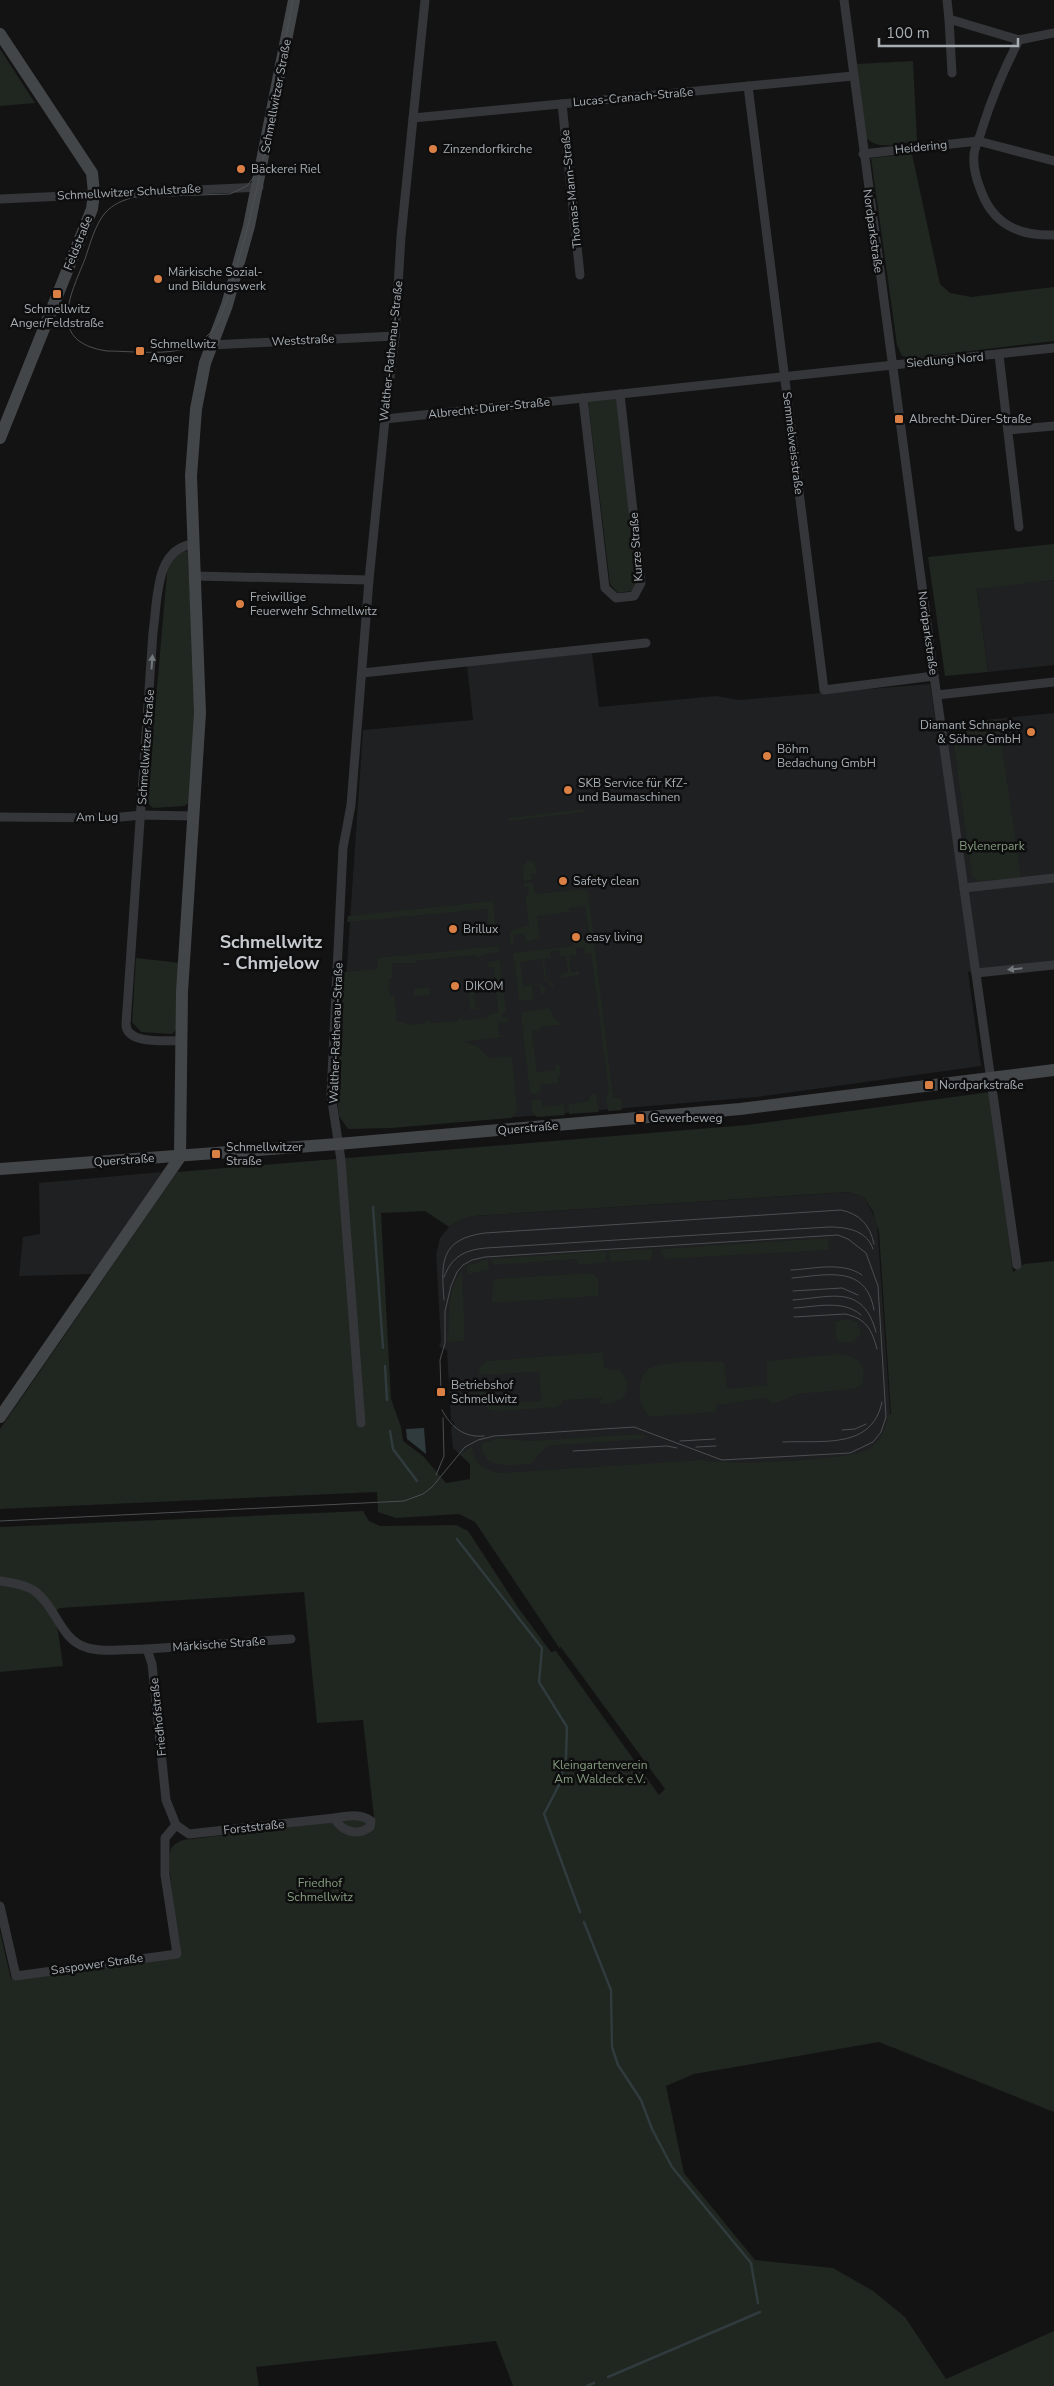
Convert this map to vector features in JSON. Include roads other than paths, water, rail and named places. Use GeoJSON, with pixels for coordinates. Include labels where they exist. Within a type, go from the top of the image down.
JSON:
{"type":"FeatureCollection","features":[{"type":"Feature","properties":{"kind":"street","name":"Schmellwitzer Straße"},"geometry":{"type":"LineString","coordinates":[[180,1156],[181,1041],[200,713],[191,476],[192,441],[196,409],[211,345],[227,305],[259,187],[294,0]]}},
{"type":"Feature","properties":{"kind":"street","name":"Walther-Rathenau-Straße"},"geometry":{"type":"LineString","coordinates":[[361,1423],[341,1160],[331,1095],[343,858],[351,805],[369,580],[385,419],[396,336],[401,237],[426,0]]}},
{"type":"Feature","properties":{"kind":"street","name":"Nordparkstraße"},"geometry":{"type":"LineString","coordinates":[[844,0],[934,676],[1017,1264]]}},
{"type":"Feature","properties":{"kind":"street"},"geometry":{"type":"LineString","coordinates":[[947,0],[952,73]]}},
{"type":"Feature","properties":{"kind":"street"},"geometry":{"type":"LineString","coordinates":[[948,19],[1018,40],[1054,33]]}},
{"type":"Feature","properties":{"kind":"street","name":"Feldstraße"},"geometry":{"type":"LineString","coordinates":[[0,34],[92,173],[94,193],[92,209],[0,438]]}},
{"type":"Feature","properties":{"kind":"street"},"geometry":{"type":"LineString","coordinates":[[1018,40],[994,90],[974,154],[975,170],[988,208],[1011,228],[1024,233],[1054,236]]}},
{"type":"Feature","properties":{"kind":"street","name":"Lucas-Cranach-Straße"},"geometry":{"type":"LineString","coordinates":[[413,118],[853,76]]}},
{"type":"Feature","properties":{"kind":"street","name":"Semmelweisstraße"},"geometry":{"type":"LineString","coordinates":[[748,86],[824,690],[934,676]]}},
{"type":"Feature","properties":{"kind":"street","name":"Thomas-Mann-Straße"},"geometry":{"type":"LineString","coordinates":[[562,104],[580,275]]}},
{"type":"Feature","properties":{"kind":"street","name":"Heidering"},"geometry":{"type":"LineString","coordinates":[[863,154],[978,141],[1054,161]]}},
{"type":"Feature","properties":{"kind":"street","name":"Schmellwitzer Schulstraße"},"geometry":{"type":"LineString","coordinates":[[0,199],[94,193],[259,187]]}},
{"type":"Feature","properties":{"kind":"street","name":"Weststraße"},"geometry":{"type":"LineString","coordinates":[[211,345],[396,336]]}},
{"type":"Feature","properties":{"kind":"street","name":"Siedlung Nord"},"geometry":{"type":"LineString","coordinates":[[892,365],[1054,348]]}},
{"type":"Feature","properties":{"kind":"street","name":"Siedlung Nord"},"geometry":{"type":"LineString","coordinates":[[999,354],[1019,527]]}},
{"type":"Feature","properties":{"kind":"street","name":"Albrecht-Dürer-Straße"},"geometry":{"type":"LineString","coordinates":[[385,419],[892,365]]}},
{"type":"Feature","properties":{"kind":"street","name":"Kurze Straße"},"geometry":{"type":"LineString","coordinates":[[583,398],[606,588],[616,598],[634,596],[641,583],[620,394]]}},
{"type":"Feature","properties":{"kind":"street"},"geometry":{"type":"LineString","coordinates":[[1008,430],[1054,426]]}},
{"type":"Feature","properties":{"kind":"street","name":"Schmellwitzer Straße"},"geometry":{"type":"LineString","coordinates":[[181,1041],[139,1038],[130,1035],[126,1029],[153,632],[162,569],[167,558],[182,545],[194,544]]}},
{"type":"Feature","properties":{"kind":"street"},"geometry":{"type":"LineString","coordinates":[[195,576],[369,580]]}},
{"type":"Feature","properties":{"kind":"street"},"geometry":{"type":"LineString","coordinates":[[362,672],[646,643]]}},
{"type":"Feature","properties":{"kind":"street"},"geometry":{"type":"LineString","coordinates":[[937,696],[1054,682]]}},
{"type":"Feature","properties":{"kind":"street","name":"Am Lug"},"geometry":{"type":"LineString","coordinates":[[0,817],[112,818],[142,815],[194,816]]}},
{"type":"Feature","properties":{"kind":"street"},"geometry":{"type":"LineString","coordinates":[[964,888],[1054,878]]}},
{"type":"Feature","properties":{"kind":"street"},"geometry":{"type":"LineString","coordinates":[[976,973],[1054,965]]}},
{"type":"Feature","properties":{"kind":"street","name":"Querstraße"},"geometry":{"type":"LineString","coordinates":[[0,1169],[338,1144],[740,1109],[1054,1070]]}},
{"type":"Feature","properties":{"kind":"street"},"geometry":{"type":"LineString","coordinates":[[0,1417],[180,1156]]}},
{"type":"Feature","properties":{"kind":"street"},"geometry":{"type":"LineString","coordinates":[[0,1581],[21,1584],[34,1591],[42,1598],[73,1640],[84,1647],[147,1650]]}},
{"type":"Feature","properties":{"kind":"street","name":"Märkische Straße"},"geometry":{"type":"LineString","coordinates":[[147,1650],[292,1639]]}},
{"type":"Feature","properties":{"kind":"street","name":"Friedhofstraße"},"geometry":{"type":"LineString","coordinates":[[147,1650],[152,1664],[166,1800],[176,1825]]}},
{"type":"Feature","properties":{"kind":"street","name":"Forststraße"},"geometry":{"type":"LineString","coordinates":[[176,1825],[189,1834],[334,1818]]}},
{"type":"Feature","properties":{"kind":"street","name":"Saspower Straße"},"geometry":{"type":"LineString","coordinates":[[0,1906],[16,1976],[177,1954],[165,1875],[165,1838],[176,1825]]}},
{"type":"Feature","properties":{"kind":"waterway"},"geometry":{"type":"LineString","coordinates":[[373,1207],[383,1348]]}},
{"type":"Feature","properties":{"kind":"waterway"},"geometry":{"type":"LineString","coordinates":[[385,1366],[387,1400]]}},
{"type":"Feature","properties":{"kind":"waterway"},"geometry":{"type":"LineString","coordinates":[[390,1431],[393,1449],[417,1481]]}},
{"type":"Feature","properties":{"kind":"waterway"},"geometry":{"type":"LineString","coordinates":[[457,1539],[542,1648],[539,1682],[567,1727],[566,1757],[559,1785],[544,1814],[580,1912]]}},
{"type":"Feature","properties":{"kind":"waterway"},"geometry":{"type":"LineString","coordinates":[[584,1922],[611,1990],[612,2047],[618,2065],[641,2100],[652,2129],[672,2167],[751,2263],[758,2303]]}},
{"type":"Feature","properties":{"kind":"waterway"},"geometry":{"type":"LineString","coordinates":[[608,2377],[760,2312]]}},
{"type":"Feature","properties":{"kind":"waterway"},"geometry":{"type":"LineString","coordinates":[[587,2386],[594,2383]]}},
{"type":"Feature","properties":{"kind":"tram line"},"geometry":{"type":"LineString","coordinates":[[261,167],[247,186],[230,194],[135,197],[111,207],[101,218],[96,229],[69,302],[69,328],[76,338],[88,346],[107,351],[171,351],[181,350],[199,343],[216,326],[227,300],[254,202],[264,156],[293,0]]}},
{"type":"Feature","properties":{"kind":"tram line"},"geometry":{"type":"LineString","coordinates":[[444,1300],[444,1264],[451,1247],[470,1236],[485,1233],[841,1210],[854,1214],[863,1221],[870,1231],[874,1244]]}},
{"type":"Feature","properties":{"kind":"tram line"},"geometry":{"type":"LineString","coordinates":[[444,1277],[451,1264],[460,1255],[472,1250],[486,1248],[829,1227],[855,1231],[866,1238],[873,1249]]}},
{"type":"Feature","properties":{"kind":"tram line"},"geometry":{"type":"LineString","coordinates":[[0,1521],[404,1501],[423,1494],[432,1487],[465,1447],[478,1440],[494,1436],[634,1427],[722,1460],[850,1453],[873,1442],[881,1432],[886,1417],[878,1286],[866,1253],[848,1239],[838,1235],[485,1257],[472,1260],[463,1265],[457,1272],[451,1286],[445,1311],[445,1343],[440,1360],[441,1392]]}},
{"type":"Feature","properties":{"kind":"tram line"},"geometry":{"type":"LineString","coordinates":[[791,1270],[837,1267],[846,1268],[862,1275]]}},
{"type":"Feature","properties":{"kind":"tram line"},"geometry":{"type":"LineString","coordinates":[[792,1278],[831,1275],[854,1279],[863,1285],[870,1295],[874,1310]]}},
{"type":"Feature","properties":{"kind":"tram line"},"geometry":{"type":"LineString","coordinates":[[793,1291],[842,1288],[858,1295]]}},
{"type":"Feature","properties":{"kind":"tram line"},"geometry":{"type":"LineString","coordinates":[[793,1300],[833,1296],[854,1300],[863,1306],[876,1332]]}},
{"type":"Feature","properties":{"kind":"tram line"},"geometry":{"type":"LineString","coordinates":[[794,1308],[838,1305],[854,1310],[861,1315]]}},
{"type":"Feature","properties":{"kind":"tram line"},"geometry":{"type":"LineString","coordinates":[[794,1317],[845,1314],[858,1318],[867,1326],[873,1336],[877,1349]]}},
{"type":"Feature","properties":{"kind":"tram line"},"geometry":{"type":"LineString","coordinates":[[783,1442],[829,1441],[857,1435],[868,1428],[876,1417],[882,1402]]}},
{"type":"Feature","properties":{"kind":"tram line"},"geometry":{"type":"LineString","coordinates":[[442,1410],[450,1422],[459,1430],[470,1435],[484,1436]]}},
{"type":"Feature","properties":{"kind":"tram line"},"geometry":{"type":"LineString","coordinates":[[436,1475],[444,1456],[443,1418]]}},
{"type":"Feature","properties":{"kind":"tram line"},"geometry":{"type":"LineString","coordinates":[[842,1430],[855,1429],[866,1424]]}},
{"type":"Feature","properties":{"kind":"tram line"},"geometry":{"type":"LineString","coordinates":[[680,1441],[715,1439]]}},
{"type":"Feature","properties":{"kind":"tram line"},"geometry":{"type":"LineString","coordinates":[[573,1451],[667,1446],[677,1448]]}},
{"type":"Feature","properties":{"kind":"tram line"},"geometry":{"type":"LineString","coordinates":[[696,1447],[716,1446]]}},
{"type":"Feature","properties":{"kind":"place","name":"Zinzendorfkirche"},"geometry":{"type":"Point","coordinates":[433,149]}},
{"type":"Feature","properties":{"kind":"place","name":"Bäckerei Riel"},"geometry":{"type":"Point","coordinates":[241,169]}},
{"type":"Feature","properties":{"kind":"place","name":"Märkische Sozial- und Bildungswerk"},"geometry":{"type":"Point","coordinates":[158,279]}},
{"type":"Feature","properties":{"kind":"place","name":"Schmellwitz Anger/Feldstraße"},"geometry":{"type":"Point","coordinates":[57,294]}},
{"type":"Feature","properties":{"kind":"place","name":"Schmellwitz Anger"},"geometry":{"type":"Point","coordinates":[140,351]}},
{"type":"Feature","properties":{"kind":"place","name":"Albrecht-Dürer-Straße"},"geometry":{"type":"Point","coordinates":[899,419]}},
{"type":"Feature","properties":{"kind":"place","name":"Freiwillige Feuerwehr Schmellwitz"},"geometry":{"type":"Point","coordinates":[240,604]}},
{"type":"Feature","properties":{"kind":"place","name":"Diamant Schnapke & Söhne GmbH"},"geometry":{"type":"Point","coordinates":[1031,732]}},
{"type":"Feature","properties":{"kind":"place","name":"Böhm Bedachung GmbH"},"geometry":{"type":"Point","coordinates":[767,756]}},
{"type":"Feature","properties":{"kind":"place","name":"SKB Service für KfZ- und Baumaschinen"},"geometry":{"type":"Point","coordinates":[568,790]}},
{"type":"Feature","properties":{"kind":"place","name":"Safety clean"},"geometry":{"type":"Point","coordinates":[563,881]}},
{"type":"Feature","properties":{"kind":"place","name":"Brillux"},"geometry":{"type":"Point","coordinates":[453,929]}},
{"type":"Feature","properties":{"kind":"place","name":"easy living"},"geometry":{"type":"Point","coordinates":[576,937]}},
{"type":"Feature","properties":{"kind":"place","name":"DIKOM"},"geometry":{"type":"Point","coordinates":[455,986]}},
{"type":"Feature","properties":{"kind":"place","name":"Nordparkstraße"},"geometry":{"type":"Point","coordinates":[929,1085]}},
{"type":"Feature","properties":{"kind":"place","name":"Gewerbeweg"},"geometry":{"type":"Point","coordinates":[640,1118]}},
{"type":"Feature","properties":{"kind":"place","name":"Schmellwitzer Straße"},"geometry":{"type":"Point","coordinates":[216,1154]}},
{"type":"Feature","properties":{"kind":"place","name":"Betriebshof Schmellwitz"},"geometry":{"type":"Point","coordinates":[441,1392]}},
{"type":"Feature","properties":{"kind":"district","name":"Schmellwitz - Chmjelow"},"geometry":{"type":"Point","coordinates":[271,952]}},
{"type":"Feature","properties":{"kind":"park label","name":"Bylenerpark"},"geometry":{"type":"Point","coordinates":[992,846]}},
{"type":"Feature","properties":{"kind":"park label","name":"Kleingartenverein Am Waldeck e.V."},"geometry":{"type":"Point","coordinates":[600,1772]}},
{"type":"Feature","properties":{"kind":"park label","name":"Friedhof Schmellwitz"},"geometry":{"type":"Point","coordinates":[320,1890]}}]}
